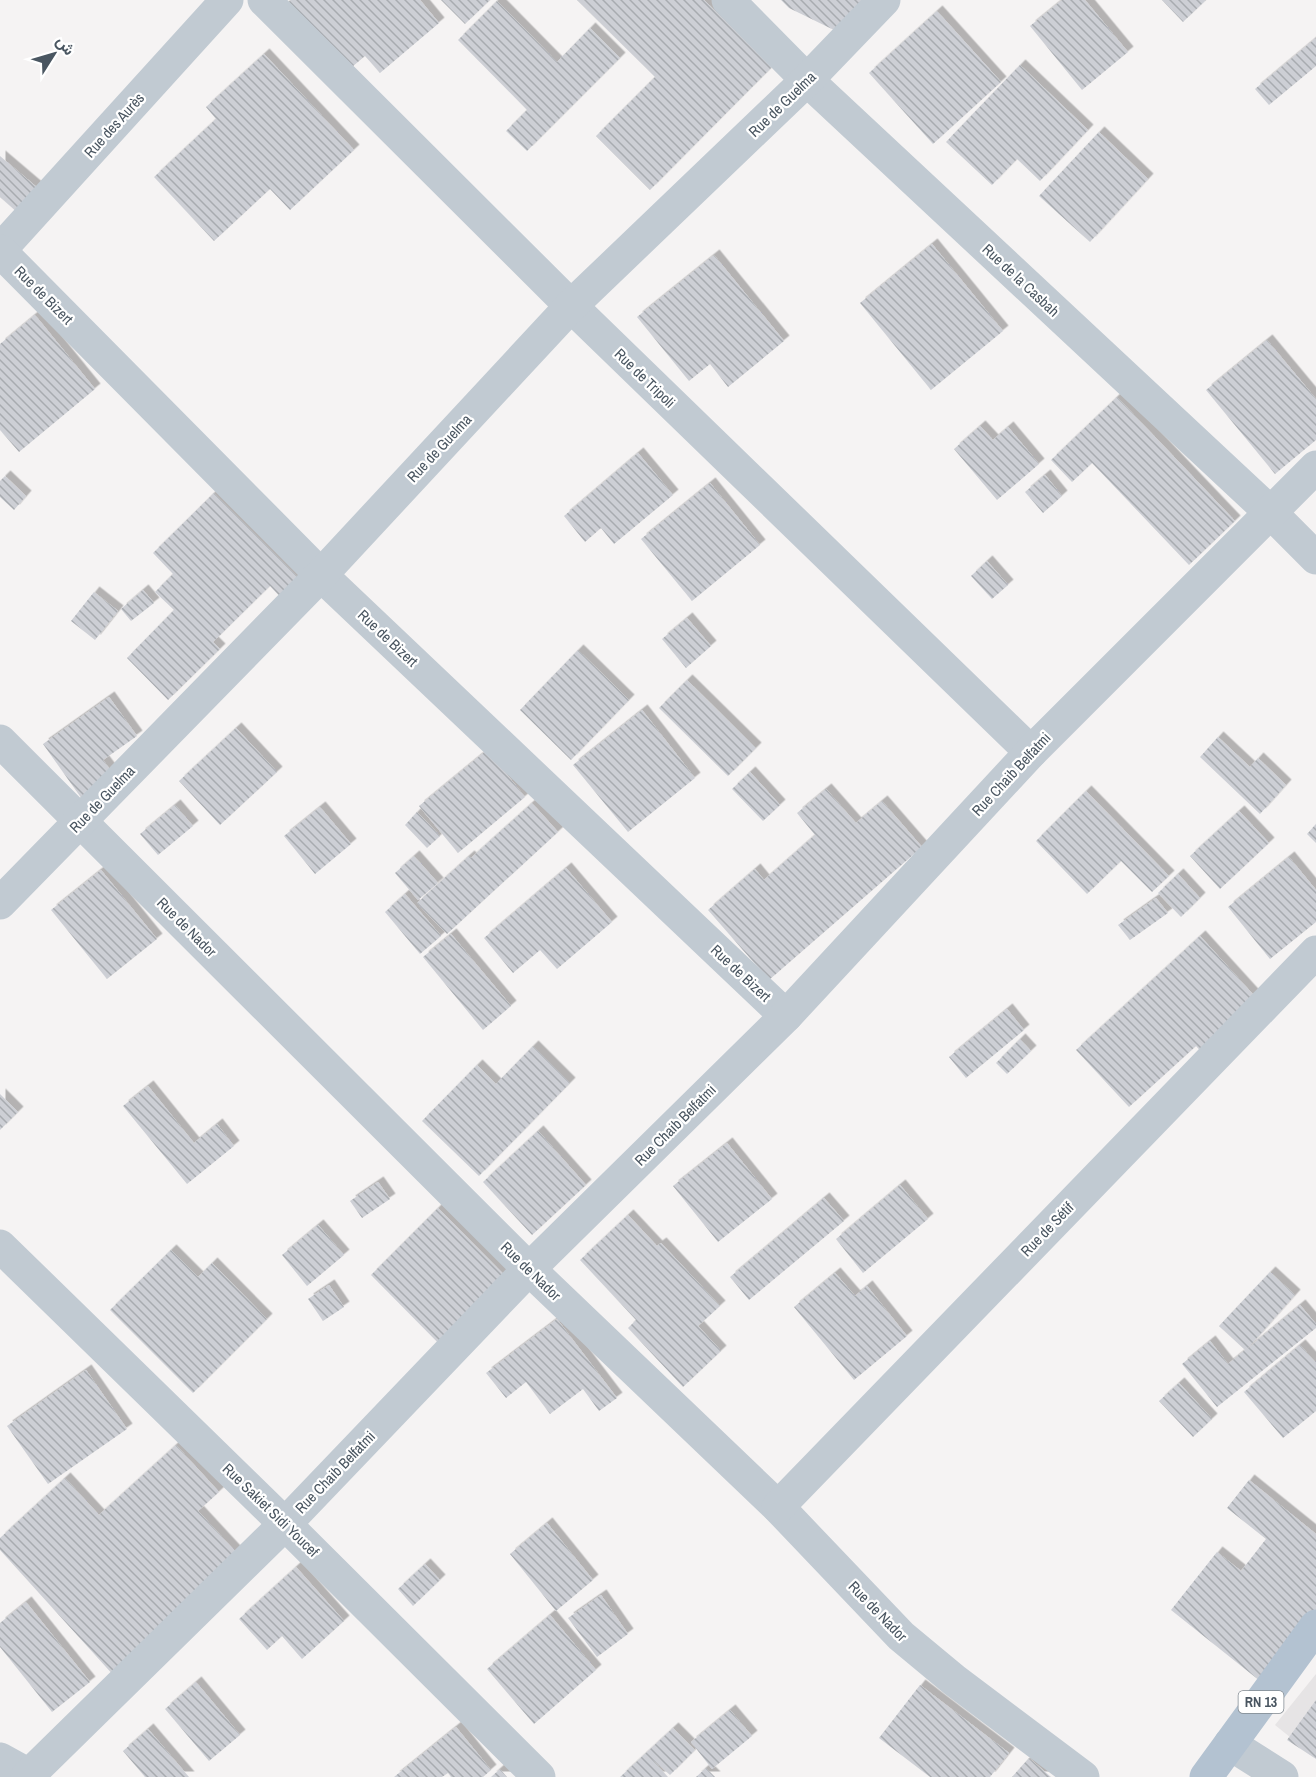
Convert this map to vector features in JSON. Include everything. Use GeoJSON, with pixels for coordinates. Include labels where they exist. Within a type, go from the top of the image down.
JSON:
{"type":"FeatureCollection","features":[{"type":"Feature","properties":{"kind":"main road","name":"RN 13"},"geometry":{"type":"LineString","coordinates":[[1206,1777],[1316,1626]]}},
{"type":"Feature","properties":{"kind":"street","name":"Rue des Aurès"},"geometry":{"type":"LineString","coordinates":[[0,251],[227,0]]}},
{"type":"Feature","properties":{"kind":"street","name":"Rue de Tripoli"},"geometry":{"type":"LineString","coordinates":[[264,0],[571,306],[1031,752]]}},
{"type":"Feature","properties":{"kind":"street","name":"Rue de la Casbah"},"geometry":{"type":"LineString","coordinates":[[728,0],[807,80],[1270,512],[1316,558]]}},
{"type":"Feature","properties":{"kind":"street","name":"Rue de Guelma"},"geometry":{"type":"LineString","coordinates":[[0,903],[321,575],[571,306],[807,80],[884,0]]}},
{"type":"Feature","properties":{"kind":"street","name":"Rue de Bizert"},"geometry":{"type":"LineString","coordinates":[[0,251],[321,575],[786,1016]]}},
{"type":"Feature","properties":{"kind":"street","name":"Rue Chaib Belfatmi"},"geometry":{"type":"LineString","coordinates":[[28,1776],[285,1524],[529,1269],[786,1016],[1031,752],[1316,467]]}},
{"type":"Feature","properties":{"kind":"street","name":"Rue de Nador"},"geometry":{"type":"LineString","coordinates":[[0,741],[529,1269],[778,1507],[901,1636],[954,1680],[1083,1777]]}},
{"type":"Feature","properties":{"kind":"street","name":"Rue de Sétif"},"geometry":{"type":"LineString","coordinates":[[778,1507],[1316,952]]}},
{"type":"Feature","properties":{"kind":"street","name":"Rue Sakiet Sidi Youcef"},"geometry":{"type":"LineString","coordinates":[[0,1246],[285,1524],[539,1777]]}},
{"type":"Feature","properties":{"kind":"street"},"geometry":{"type":"LineString","coordinates":[[1230,1744],[1282,1777]]}},
{"type":"Feature","properties":{"kind":"street"},"geometry":{"type":"LineString","coordinates":[[0,1759],[28,1776]]}},
{"type":"Feature","properties":{"kind":"shaded area"},"geometry":{"type":"Polygon","coordinates":[[[1316,1674],[1316,1758],[1275,1725],[1316,1674]]]}},
{"type":"Feature","properties":{"kind":"building"},"geometry":{"type":"Polygon","coordinates":[[[291,0],[420,0],[439,23],[380,73],[365,56],[340,77],[282,8],[291,0]]]}},
{"type":"Feature","properties":{"kind":"building"},"geometry":{"type":"Polygon","coordinates":[[[441,0],[490,0],[465,24],[441,0]]]}},
{"type":"Feature","properties":{"kind":"building"},"geometry":{"type":"Polygon","coordinates":[[[577,0],[704,0],[772,67],[650,190],[596,136],[655,77],[577,0]]]}},
{"type":"Feature","properties":{"kind":"building"},"geometry":{"type":"Polygon","coordinates":[[[781,0],[867,0],[836,31],[789,8],[781,0]]]}},
{"type":"Feature","properties":{"kind":"building"},"geometry":{"type":"Polygon","coordinates":[[[1062,0],[1085,0],[1128,52],[1082,90],[1030,26],[1062,0]]]}},
{"type":"Feature","properties":{"kind":"building"},"geometry":{"type":"Polygon","coordinates":[[[1162,0],[1206,0],[1183,22],[1162,0]]]}},
{"type":"Feature","properties":{"kind":"building"},"geometry":{"type":"Polygon","coordinates":[[[497,1],[557,62],[590,28],[620,58],[527,151],[506,131],[527,110],[458,40],[497,1]]]}},
{"type":"Feature","properties":{"kind":"building"},"geometry":{"type":"Polygon","coordinates":[[[937,11],[1001,82],[933,144],[869,73],[937,11]]]}},
{"type":"Feature","properties":{"kind":"building"},"geometry":{"type":"Polygon","coordinates":[[[1316,38],[1316,66],[1269,105],[1255,89],[1316,38]]]}},
{"type":"Feature","properties":{"kind":"building"},"geometry":{"type":"Polygon","coordinates":[[[264,54],[354,150],[290,210],[270,189],[214,241],[154,177],[216,119],[206,107],[264,54]]]}},
{"type":"Feature","properties":{"kind":"building"},"geometry":{"type":"Polygon","coordinates":[[[1020,65],[1088,130],[1040,181],[1017,159],[992,185],[946,142],[1020,65]]]}},
{"type":"Feature","properties":{"kind":"building"},"geometry":{"type":"Polygon","coordinates":[[[1099,132],[1148,179],[1090,242],[1039,196],[1099,132]]]}},
{"type":"Feature","properties":{"kind":"building"},"geometry":{"type":"Polygon","coordinates":[[[0,156],[40,190],[19,214],[0,197],[0,156]]]}},
{"type":"Feature","properties":{"kind":"building"},"geometry":{"type":"Polygon","coordinates":[[[932,244],[1003,331],[931,390],[860,303],[932,244]]]}},
{"type":"Feature","properties":{"kind":"building"},"geometry":{"type":"Polygon","coordinates":[[[714,255],[784,341],[728,387],[710,364],[689,381],[637,317],[714,255]]]}},
{"type":"Feature","properties":{"kind":"building"},"geometry":{"type":"Polygon","coordinates":[[[35,315],[95,389],[19,452],[0,430],[0,344],[35,315]]]}},
{"type":"Feature","properties":{"kind":"building"},"geometry":{"type":"Polygon","coordinates":[[[1267,340],[1316,399],[1316,440],[1275,474],[1206,390],[1267,340]]]}},
{"type":"Feature","properties":{"kind":"building"},"geometry":{"type":"Polygon","coordinates":[[[1117,397],[1235,521],[1189,565],[1092,463],[1072,482],[1051,460],[1117,397]]]}},
{"type":"Feature","properties":{"kind":"building"},"geometry":{"type":"Polygon","coordinates":[[[980,426],[993,440],[1008,427],[1039,464],[997,500],[954,449],[980,426]]]}},
{"type":"Feature","properties":{"kind":"building"},"geometry":{"type":"Polygon","coordinates":[[[638,453],[673,495],[614,544],[601,528],[585,542],[564,516],[638,453]]]}},
{"type":"Feature","properties":{"kind":"building"},"geometry":{"type":"Polygon","coordinates":[[[1045,475],[1062,496],[1043,513],[1025,492],[1045,475]]]}},
{"type":"Feature","properties":{"kind":"building"},"geometry":{"type":"Polygon","coordinates":[[[5,476],[26,496],[14,510],[0,497],[0,481],[5,476]]]}},
{"type":"Feature","properties":{"kind":"building"},"geometry":{"type":"Polygon","coordinates":[[[710,483],[760,545],[692,601],[641,539],[710,483]]]}},
{"type":"Feature","properties":{"kind":"building"},"geometry":{"type":"Polygon","coordinates":[[[214,493],[304,583],[285,602],[270,586],[213,642],[220,649],[168,700],[127,658],[174,610],[155,592],[173,574],[153,553],[214,493]]]}},
{"type":"Feature","properties":{"kind":"building"},"geometry":{"type":"Polygon","coordinates":[[[987,561],[1008,585],[992,599],[971,576],[987,561]]]}},
{"type":"Feature","properties":{"kind":"building"},"geometry":{"type":"Polygon","coordinates":[[[143,590],[154,603],[131,621],[121,609],[143,590]]]}},
{"type":"Feature","properties":{"kind":"building"},"geometry":{"type":"Polygon","coordinates":[[[94,592],[118,611],[95,640],[71,621],[94,592]]]}},
{"type":"Feature","properties":{"kind":"building"},"geometry":{"type":"Polygon","coordinates":[[[687,618],[711,646],[686,668],[662,639],[687,618]]]}},
{"type":"Feature","properties":{"kind":"building"},"geometry":{"type":"Polygon","coordinates":[[[578,650],[629,700],[571,760],[520,710],[578,650]]]}},
{"type":"Feature","properties":{"kind":"building"},"geometry":{"type":"Polygon","coordinates":[[[687,680],[756,748],[728,776],[659,708],[687,680]]]}},
{"type":"Feature","properties":{"kind":"building"},"geometry":{"type":"Polygon","coordinates":[[[109,697],[137,736],[103,760],[115,776],[82,799],[43,744],[109,697]]]}},
{"type":"Feature","properties":{"kind":"building"},"geometry":{"type":"Polygon","coordinates":[[[642,710],[695,778],[628,832],[573,765],[642,710]]]}},
{"type":"Feature","properties":{"kind":"building"},"geometry":{"type":"Polygon","coordinates":[[[236,728],[277,772],[220,825],[179,781],[236,728]]]}},
{"type":"Feature","properties":{"kind":"building"},"geometry":{"type":"Polygon","coordinates":[[[1218,737],[1250,767],[1258,758],[1286,785],[1260,814],[1200,757],[1218,737]]]}},
{"type":"Feature","properties":{"kind":"building"},"geometry":{"type":"Polygon","coordinates":[[[487,750],[525,797],[458,853],[419,806],[487,750]]]}},
{"type":"Feature","properties":{"kind":"building"},"geometry":{"type":"Polygon","coordinates":[[[750,772],[780,805],[763,821],[732,789],[750,772]]]}},
{"type":"Feature","properties":{"kind":"building"},"geometry":{"type":"Polygon","coordinates":[[[826,789],[856,823],[882,801],[922,847],[769,980],[708,910],[755,869],[764,880],[815,835],[797,813],[826,789]]]}},
{"type":"Feature","properties":{"kind":"building"},"geometry":{"type":"Polygon","coordinates":[[[1086,791],[1169,876],[1152,892],[1121,861],[1087,894],[1036,841],[1086,791]]]}},
{"type":"Feature","properties":{"kind":"building"},"geometry":{"type":"Polygon","coordinates":[[[532,803],[558,832],[447,934],[417,903],[532,803]]]}},
{"type":"Feature","properties":{"kind":"building"},"geometry":{"type":"Polygon","coordinates":[[[175,805],[193,826],[158,855],[140,834],[175,805]]]}},
{"type":"Feature","properties":{"kind":"building"},"geometry":{"type":"Polygon","coordinates":[[[320,807],[351,844],[315,874],[284,836],[320,807]]]}},
{"type":"Feature","properties":{"kind":"building"},"geometry":{"type":"Polygon","coordinates":[[[1239,811],[1269,843],[1220,889],[1190,856],[1239,811]]]}},
{"type":"Feature","properties":{"kind":"building"},"geometry":{"type":"Polygon","coordinates":[[[417,812],[440,836],[427,848],[405,825],[417,812]]]}},
{"type":"Feature","properties":{"kind":"building"},"geometry":{"type":"Polygon","coordinates":[[[1316,824],[1316,843],[1307,834],[1316,824]]]}},
{"type":"Feature","properties":{"kind":"building"},"geometry":{"type":"Polygon","coordinates":[[[414,856],[438,883],[418,900],[395,873],[414,856]]]}},
{"type":"Feature","properties":{"kind":"building"},"geometry":{"type":"Polygon","coordinates":[[[1289,857],[1316,890],[1316,922],[1270,959],[1228,907],[1289,857]]]}},
{"type":"Feature","properties":{"kind":"building"},"geometry":{"type":"Polygon","coordinates":[[[566,868],[612,922],[557,969],[540,950],[513,973],[484,938],[566,868]]]}},
{"type":"Feature","properties":{"kind":"building"},"geometry":{"type":"Polygon","coordinates":[[[101,870],[157,939],[107,979],[51,910],[101,870]]]}},
{"type":"Feature","properties":{"kind":"building"},"geometry":{"type":"Polygon","coordinates":[[[1178,874],[1200,898],[1181,917],[1158,893],[1178,874]]]}},
{"type":"Feature","properties":{"kind":"building"},"geometry":{"type":"Polygon","coordinates":[[[405,894],[441,936],[420,954],[385,912],[405,894]]]}},
{"type":"Feature","properties":{"kind":"building"},"geometry":{"type":"Polygon","coordinates":[[[1156,898],[1168,913],[1130,940],[1118,925],[1156,898]]]}},
{"type":"Feature","properties":{"kind":"building"},"geometry":{"type":"Polygon","coordinates":[[[451,934],[511,1006],[483,1030],[423,957],[451,934]]]}},
{"type":"Feature","properties":{"kind":"building"},"geometry":{"type":"Polygon","coordinates":[[[1200,936],[1260,1002],[1203,1054],[1196,1046],[1129,1107],[1076,1050],[1200,936]]]}},
{"type":"Feature","properties":{"kind":"building"},"geometry":{"type":"Polygon","coordinates":[[[1007,1009],[1024,1030],[966,1078],[949,1057],[1007,1009]]]}},
{"type":"Feature","properties":{"kind":"building"},"geometry":{"type":"Polygon","coordinates":[[[1020,1039],[1031,1051],[1007,1074],[996,1063],[1020,1039]]]}},
{"type":"Feature","properties":{"kind":"building"},"geometry":{"type":"Polygon","coordinates":[[[533,1046],[570,1083],[479,1176],[422,1121],[477,1065],[496,1084],[533,1046]]]}},
{"type":"Feature","properties":{"kind":"building"},"geometry":{"type":"Polygon","coordinates":[[[148,1086],[194,1143],[217,1124],[234,1146],[187,1184],[123,1106],[148,1086]]]}},
{"type":"Feature","properties":{"kind":"building"},"geometry":{"type":"Polygon","coordinates":[[[0,1094],[18,1112],[0,1130],[0,1094]]]}},
{"type":"Feature","properties":{"kind":"building"},"geometry":{"type":"Polygon","coordinates":[[[538,1131],[586,1185],[532,1235],[483,1182],[538,1131]]]}},
{"type":"Feature","properties":{"kind":"building"},"geometry":{"type":"Polygon","coordinates":[[[727,1143],[772,1199],[718,1242],[673,1186],[727,1143]]]}},
{"type":"Feature","properties":{"kind":"building"},"geometry":{"type":"Polygon","coordinates":[[[378,1182],[390,1199],[362,1218],[350,1201],[378,1182]]]}},
{"type":"Feature","properties":{"kind":"building"},"geometry":{"type":"Polygon","coordinates":[[[900,1185],[928,1219],[863,1273],[836,1239],[900,1185]]]}},
{"type":"Feature","properties":{"kind":"building"},"geometry":{"type":"Polygon","coordinates":[[[824,1198],[844,1221],[749,1300],[730,1277],[824,1198]]]}},
{"type":"Feature","properties":{"kind":"building"},"geometry":{"type":"Polygon","coordinates":[[[438,1208],[521,1292],[454,1359],[371,1275],[438,1208]]]}},
{"type":"Feature","properties":{"kind":"building"},"geometry":{"type":"Polygon","coordinates":[[[628,1215],[657,1246],[661,1243],[720,1306],[698,1326],[721,1351],[683,1387],[628,1328],[636,1320],[580,1260],[628,1215]]]}},
{"type":"Feature","properties":{"kind":"building"},"geometry":{"type":"Polygon","coordinates":[[[318,1225],[344,1255],[307,1286],[282,1255],[318,1225]]]}},
{"type":"Feature","properties":{"kind":"building"},"geometry":{"type":"Polygon","coordinates":[[[171,1250],[198,1277],[212,1263],[267,1319],[193,1393],[110,1310],[171,1250]]]}},
{"type":"Feature","properties":{"kind":"building"},"geometry":{"type":"Polygon","coordinates":[[[1270,1272],[1295,1295],[1247,1349],[1300,1305],[1316,1324],[1316,1328],[1217,1407],[1182,1364],[1210,1341],[1228,1364],[1245,1350],[1219,1326],[1270,1272]]]}},
{"type":"Feature","properties":{"kind":"building"},"geometry":{"type":"Polygon","coordinates":[[[835,1273],[855,1296],[867,1286],[907,1336],[854,1380],[794,1307],[835,1273]]]}},
{"type":"Feature","properties":{"kind":"building"},"geometry":{"type":"Polygon","coordinates":[[[329,1285],[344,1307],[323,1321],[308,1299],[329,1285]]]}},
{"type":"Feature","properties":{"kind":"building"},"geometry":{"type":"Polygon","coordinates":[[[557,1319],[617,1398],[599,1411],[583,1389],[550,1414],[526,1382],[506,1398],[486,1373],[557,1319]]]}},
{"type":"Feature","properties":{"kind":"building"},"geometry":{"type":"Polygon","coordinates":[[[1300,1345],[1316,1363],[1316,1411],[1283,1438],[1244,1392],[1300,1345]]]}},
{"type":"Feature","properties":{"kind":"building"},"geometry":{"type":"Polygon","coordinates":[[[86,1370],[127,1429],[48,1484],[7,1426],[86,1370]]]}},
{"type":"Feature","properties":{"kind":"building"},"geometry":{"type":"Polygon","coordinates":[[[1179,1383],[1212,1419],[1193,1437],[1159,1401],[1179,1383]]]}},
{"type":"Feature","properties":{"kind":"building"},"geometry":{"type":"Polygon","coordinates":[[[176,1445],[219,1492],[198,1511],[247,1564],[115,1677],[0,1550],[0,1538],[65,1478],[99,1515],[176,1445]]]}},
{"type":"Feature","properties":{"kind":"building"},"geometry":{"type":"Polygon","coordinates":[[[1249,1480],[1316,1534],[1316,1612],[1260,1681],[1171,1610],[1217,1552],[1241,1571],[1266,1539],[1227,1508],[1249,1480]]]}},
{"type":"Feature","properties":{"kind":"building"},"geometry":{"type":"Polygon","coordinates":[[[547,1523],[593,1580],[556,1611],[510,1554],[547,1523]]]}},
{"type":"Feature","properties":{"kind":"building"},"geometry":{"type":"Polygon","coordinates":[[[425,1564],[440,1580],[413,1606],[398,1589],[425,1564]]]}},
{"type":"Feature","properties":{"kind":"building"},"geometry":{"type":"Polygon","coordinates":[[[296,1567],[344,1621],[302,1659],[282,1636],[267,1650],[239,1619],[296,1567]]]}},
{"type":"Feature","properties":{"kind":"building"},"geometry":{"type":"Polygon","coordinates":[[[601,1595],[628,1634],[597,1657],[568,1618],[601,1595]]]}},
{"type":"Feature","properties":{"kind":"building"},"geometry":{"type":"Polygon","coordinates":[[[26,1602],[90,1682],[52,1712],[0,1647],[0,1623],[26,1602]]]}},
{"type":"Feature","properties":{"kind":"building"},"geometry":{"type":"Polygon","coordinates":[[[550,1615],[596,1670],[534,1724],[487,1669],[550,1615]]]}},
{"type":"Feature","properties":{"kind":"building"},"geometry":{"type":"Polygon","coordinates":[[[196,1682],[240,1735],[209,1761],[165,1709],[196,1682]]]}},
{"type":"Feature","properties":{"kind":"building"},"geometry":{"type":"Polygon","coordinates":[[[920,1685],[1009,1753],[990,1777],[930,1777],[879,1738],[920,1685]]]}},
{"type":"Feature","properties":{"kind":"building"},"geometry":{"type":"Polygon","coordinates":[[[1316,1700],[1316,1759],[1287,1740],[1316,1700]]]}},
{"type":"Feature","properties":{"kind":"building"},"geometry":{"type":"Polygon","coordinates":[[[730,1710],[752,1736],[712,1769],[691,1742],[730,1710]]]}},
{"type":"Feature","properties":{"kind":"building"},"geometry":{"type":"Polygon","coordinates":[[[456,1727],[491,1770],[483,1777],[451,1777],[448,1773],[442,1777],[394,1777],[456,1727]]]}},
{"type":"Feature","properties":{"kind":"building"},"geometry":{"type":"Polygon","coordinates":[[[673,1728],[695,1750],[670,1775],[652,1759],[668,1777],[620,1777],[673,1728]]]}},
{"type":"Feature","properties":{"kind":"building"},"geometry":{"type":"Polygon","coordinates":[[[148,1729],[189,1777],[145,1777],[123,1751],[148,1729]]]}},
{"type":"Feature","properties":{"kind":"building"},"geometry":{"type":"Polygon","coordinates":[[[1029,1758],[1051,1777],[1012,1777],[1029,1758]]]}},
{"type":"Feature","properties":{"kind":"building"},"geometry":{"type":"Polygon","coordinates":[[[706,1768],[715,1777],[696,1777],[706,1768]]]}},
{"type":"Feature","properties":{"kind":"building"},"geometry":{"type":"Polygon","coordinates":[[[500,1769],[507,1777],[491,1777],[500,1769]]]}}]}
